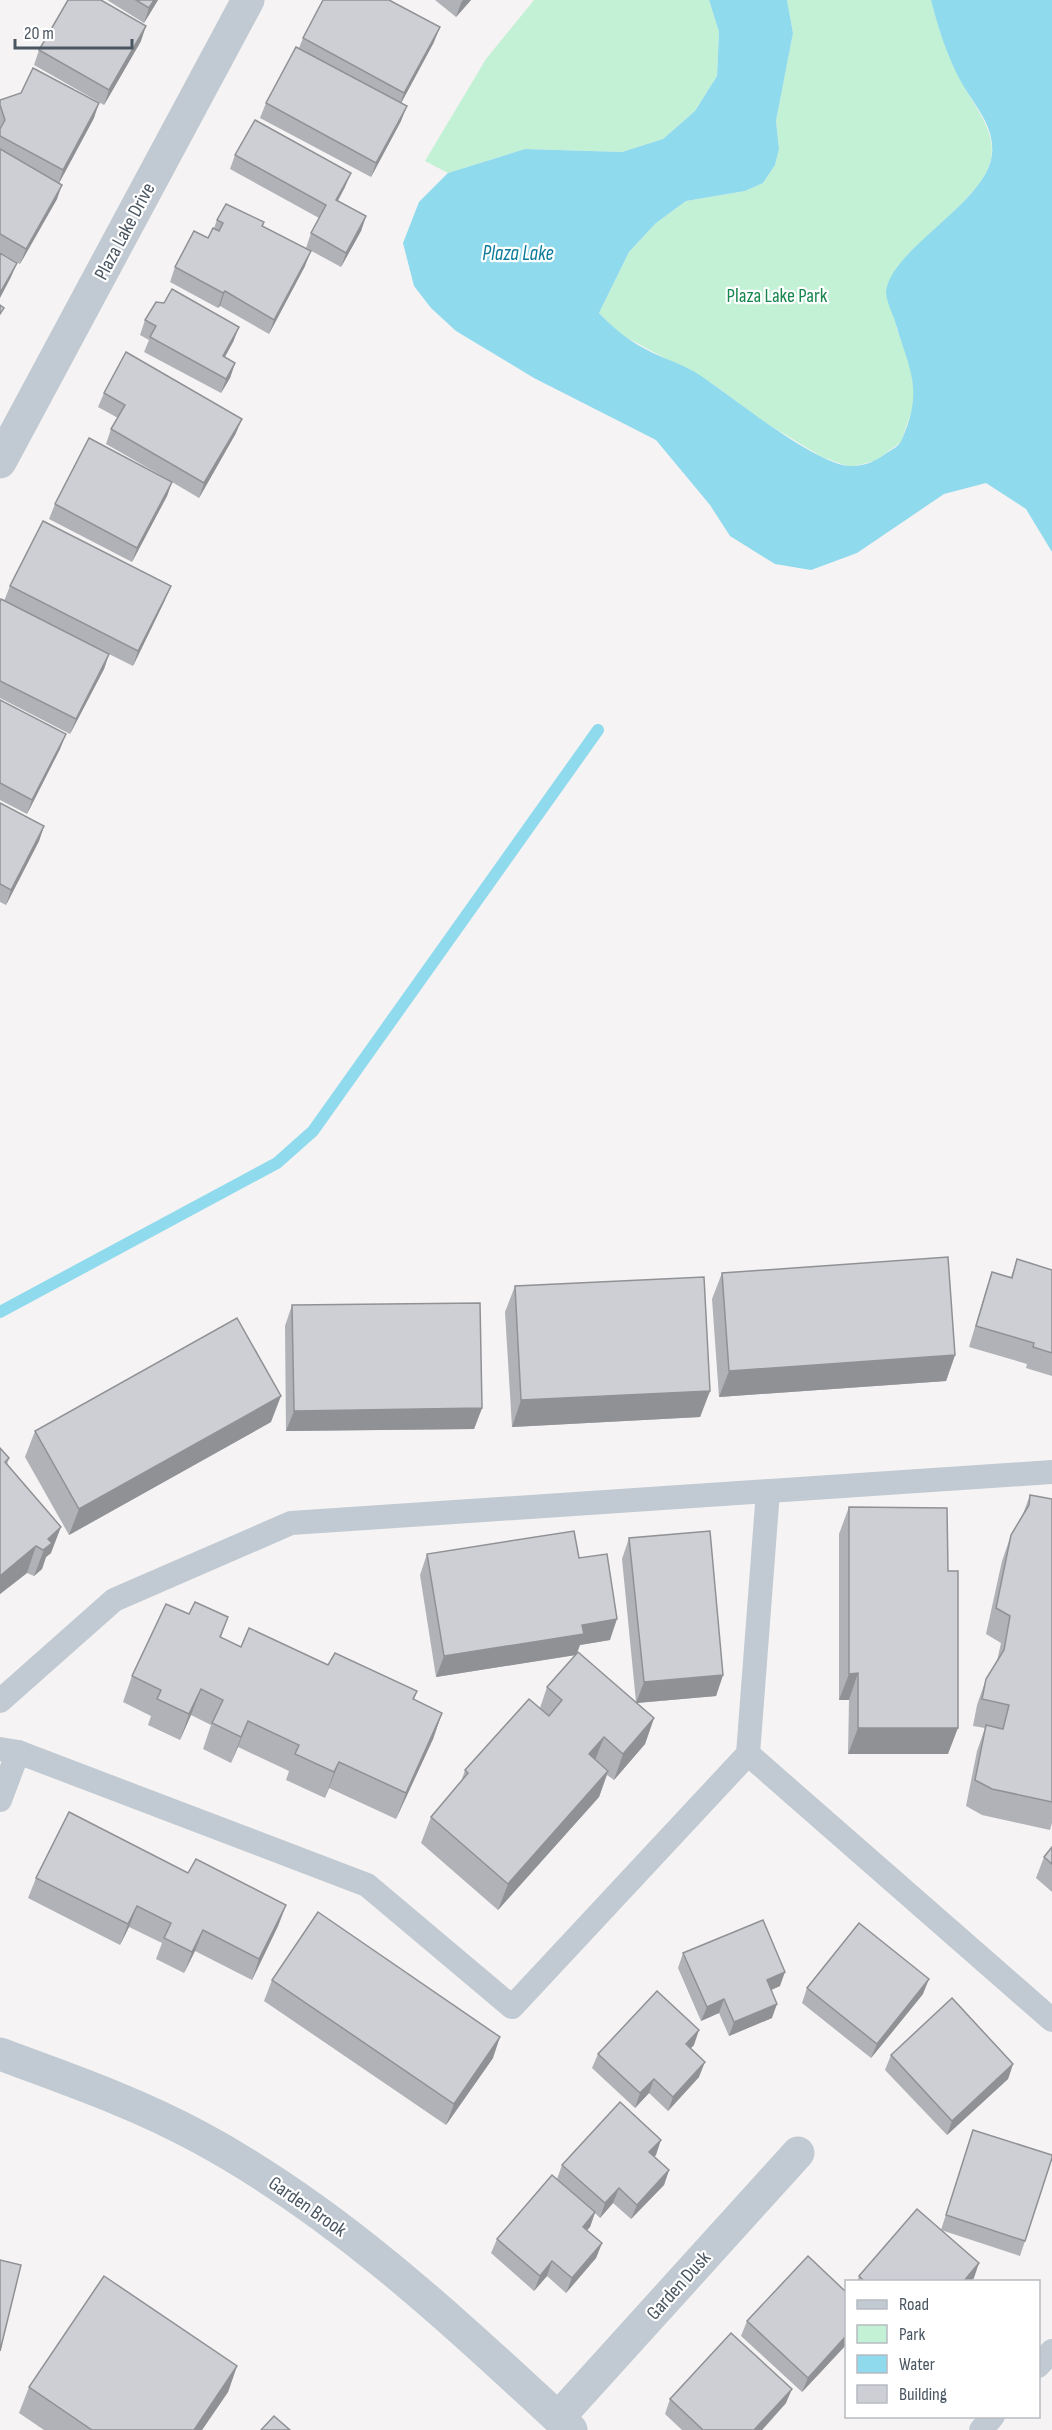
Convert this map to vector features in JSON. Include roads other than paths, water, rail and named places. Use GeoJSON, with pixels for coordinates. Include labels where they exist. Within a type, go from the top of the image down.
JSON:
{"type":"FeatureCollection","features":[{"type":"Feature","properties":{"kind":"street","name":"Plaza Lake Drive"},"geometry":{"type":"LineString","coordinates":[[0,462],[248,0]]}},
{"type":"Feature","properties":{"kind":"street","name":"Garden Brook"},"geometry":{"type":"LineString","coordinates":[[0,2054],[127,2103],[201,2138],[251,2167],[321,2213],[371,2251],[565,2424]]}},
{"type":"Feature","properties":{"kind":"street","name":"Garden Dusk"},"geometry":{"type":"LineString","coordinates":[[565,2424],[798,2153]]}},
{"type":"Feature","properties":{"kind":"lane"},"geometry":{"type":"LineString","coordinates":[[0,1701],[114,1600],[291,1523],[1052,1472]]}},
{"type":"Feature","properties":{"kind":"lane"},"geometry":{"type":"LineString","coordinates":[[0,1800],[9,1750],[368,1885],[512,2007],[748,1754],[768,1491]]}},
{"type":"Feature","properties":{"kind":"lane"},"geometry":{"type":"LineString","coordinates":[[748,1754],[1052,2020]]}},
{"type":"Feature","properties":{"kind":"lane"},"geometry":{"type":"LineString","coordinates":[[1040,2364],[1052,2351]]}},
{"type":"Feature","properties":{"kind":"lane"},"geometry":{"type":"LineString","coordinates":[[981,2430],[991,2418]]}},
{"type":"Feature","properties":{"kind":"water","name":"Plaza Lake"},"geometry":{"type":"Polygon","coordinates":[[[709,0],[787,0],[793,33],[776,121],[779,149],[775,165],[763,183],[745,191],[686,201],[656,223],[629,252],[599,313],[631,340],[698,374],[797,443],[837,463],[852,466],[874,461],[897,446],[909,421],[913,391],[912,378],[886,295],[892,276],[920,242],[974,190],[986,172],[992,154],[992,143],[987,124],[951,61],[931,0],[1052,0],[1052,552],[1026,509],[986,483],[944,494],[857,553],[811,570],[775,564],[730,536],[710,505],[656,440],[534,378],[456,331],[431,308],[414,286],[403,243],[419,202],[448,173],[525,149],[622,152],[663,139],[695,111],[717,76],[719,32],[709,0]]]}},
{"type":"Feature","properties":{"kind":"waterway"},"geometry":{"type":"LineString","coordinates":[[0,1312],[277,1163],[313,1131],[598,730]]}},
{"type":"Feature","properties":{"kind":"park label","name":"Plaza Lake Park"},"geometry":{"type":"Point","coordinates":[777,295]}}]}
